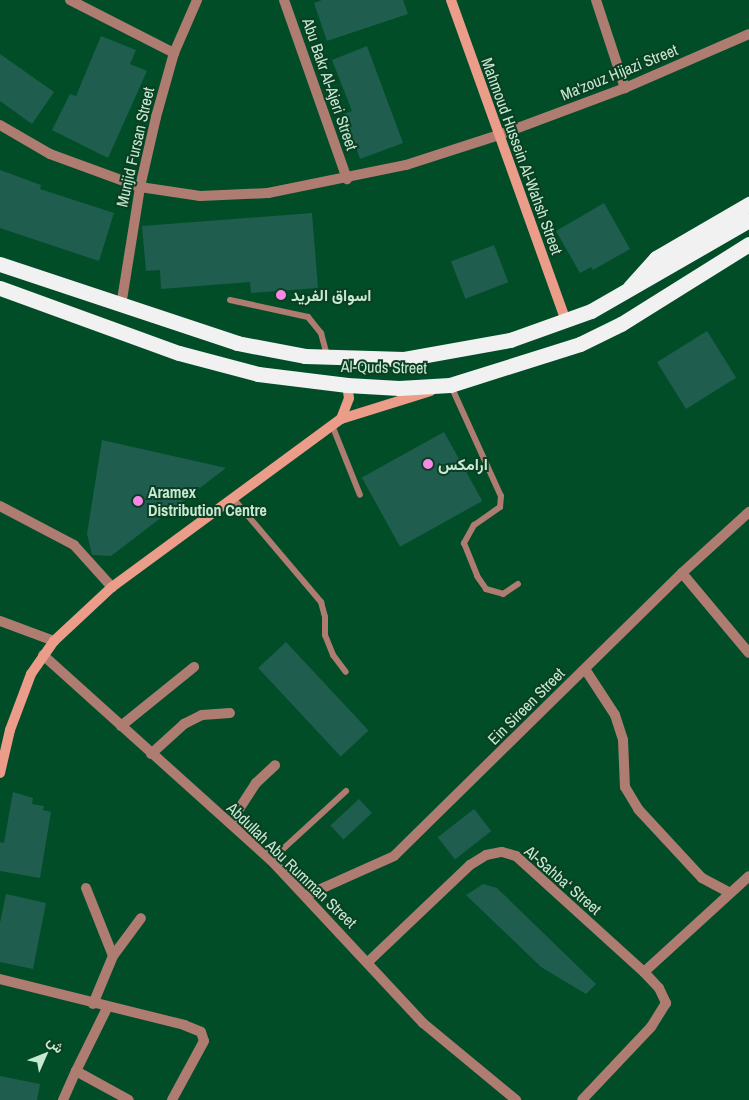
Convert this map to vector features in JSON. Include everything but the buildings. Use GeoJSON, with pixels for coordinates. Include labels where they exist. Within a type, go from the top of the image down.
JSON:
{"type":"FeatureCollection","features":[{"type":"Feature","properties":{"kind":"highway"},"geometry":{"type":"LineString","coordinates":[[626,293],[641,271],[656,258],[749,204]]}},
{"type":"Feature","properties":{"kind":"highway","name":"Al-Quds Street"},"geometry":{"type":"LineString","coordinates":[[0,264],[121,306],[237,343],[327,357],[404,359],[432,356],[510,340],[566,321],[626,293],[749,220]]}},
{"type":"Feature","properties":{"kind":"highway","name":"Al-Quds Street"},"geometry":{"type":"LineString","coordinates":[[0,288],[219,365],[289,379],[399,388],[450,385],[541,358],[596,336],[621,324],[749,244]]}},
{"type":"Feature","properties":{"kind":"street"},"geometry":{"type":"LineString","coordinates":[[70,0],[174,53]]}},
{"type":"Feature","properties":{"kind":"street","name":"Munjid Fursan Street"},"geometry":{"type":"LineString","coordinates":[[121,306],[140,187],[174,53],[197,0]]}},
{"type":"Feature","properties":{"kind":"street","name":"Abu Bakr Al-Ajeri Street"},"geometry":{"type":"LineString","coordinates":[[284,0],[347,179]]}},
{"type":"Feature","properties":{"kind":"street","name":"Mahmoud Hussein Al-Wahsh Street"},"geometry":{"type":"LineString","coordinates":[[451,0],[566,321]]}},
{"type":"Feature","properties":{"kind":"street"},"geometry":{"type":"LineString","coordinates":[[596,0],[625,88]]}},
{"type":"Feature","properties":{"kind":"street","name":"Ma'zouz Hijazi Street"},"geometry":{"type":"LineString","coordinates":[[0,125],[50,154],[140,187],[200,196],[268,193],[347,179],[406,165],[499,136],[625,88],[749,34]]}},
{"type":"Feature","properties":{"kind":"street"},"geometry":{"type":"LineString","coordinates":[[336,422],[349,398],[347,385]]}},
{"type":"Feature","properties":{"kind":"street"},"geometry":{"type":"LineString","coordinates":[[0,773],[24,690],[43,655],[54,641],[112,587],[336,422],[450,385]]}},
{"type":"Feature","properties":{"kind":"street"},"geometry":{"type":"LineString","coordinates":[[0,506],[74,546],[112,587]]}},
{"type":"Feature","properties":{"kind":"street","name":"Ein Sireen Street"},"geometry":{"type":"LineString","coordinates":[[307,896],[394,856],[682,573],[749,512]]}},
{"type":"Feature","properties":{"kind":"street"},"geometry":{"type":"LineString","coordinates":[[682,573],[749,653]]}},
{"type":"Feature","properties":{"kind":"street"},"geometry":{"type":"LineString","coordinates":[[0,621],[54,641]]}},
{"type":"Feature","properties":{"kind":"street","name":"Abdullah Abu Rumman Street"},"geometry":{"type":"LineString","coordinates":[[43,655],[271,860],[368,962],[422,1024],[516,1100]]}},
{"type":"Feature","properties":{"kind":"street"},"geometry":{"type":"LineString","coordinates":[[120,726],[194,667]]}},
{"type":"Feature","properties":{"kind":"street"},"geometry":{"type":"LineString","coordinates":[[585,669],[615,715],[623,740],[625,787],[638,809],[702,878],[730,893]]}},
{"type":"Feature","properties":{"kind":"street"},"geometry":{"type":"LineString","coordinates":[[151,754],[184,724],[202,715],[230,712]]}},
{"type":"Feature","properties":{"kind":"street"},"geometry":{"type":"LineString","coordinates":[[230,823],[256,783],[275,765]]}},
{"type":"Feature","properties":{"kind":"street","name":"Al-Sahba‘ Street"},"geometry":{"type":"LineString","coordinates":[[368,962],[470,865],[486,855],[502,852],[522,861],[644,972],[659,988],[666,1003],[663,1011],[582,1100]]}},
{"type":"Feature","properties":{"kind":"street"},"geometry":{"type":"LineString","coordinates":[[644,972],[749,876]]}},
{"type":"Feature","properties":{"kind":"street"},"geometry":{"type":"LineString","coordinates":[[86,888],[113,956]]}},
{"type":"Feature","properties":{"kind":"street"},"geometry":{"type":"LineString","coordinates":[[93,1004],[113,956],[141,918]]}},
{"type":"Feature","properties":{"kind":"street"},"geometry":{"type":"LineString","coordinates":[[0,979],[106,1008],[184,1025],[201,1032],[204,1041],[172,1100]]}},
{"type":"Feature","properties":{"kind":"street"},"geometry":{"type":"LineString","coordinates":[[62,1100],[106,1008]]}},
{"type":"Feature","properties":{"kind":"street"},"geometry":{"type":"LineString","coordinates":[[76,1071],[129,1100]]}},
{"type":"Feature","properties":{"kind":"lane"},"geometry":{"type":"LineString","coordinates":[[230,300],[308,317],[321,333],[327,357]]}},
{"type":"Feature","properties":{"kind":"lane"},"geometry":{"type":"LineString","coordinates":[[450,385],[501,496],[500,507],[474,525],[464,543],[477,576],[486,589],[503,594],[518,584]]}},
{"type":"Feature","properties":{"kind":"lane"},"geometry":{"type":"LineString","coordinates":[[336,422],[360,495]]}},
{"type":"Feature","properties":{"kind":"lane"},"geometry":{"type":"LineString","coordinates":[[232,497],[321,602],[326,617],[325,635],[333,655],[346,672]]}},
{"type":"Feature","properties":{"kind":"lane"},"geometry":{"type":"LineString","coordinates":[[271,860],[346,792]]}},
{"type":"Feature","properties":{"kind":"place","name":"اسواق الفريد"},"geometry":{"type":"Point","coordinates":[281,295]}},
{"type":"Feature","properties":{"kind":"place","name":"ارامكس"},"geometry":{"type":"Point","coordinates":[428,464]}},
{"type":"Feature","properties":{"kind":"place","name":"Aramex Distribution Centre"},"geometry":{"type":"Point","coordinates":[138,501]}}]}
